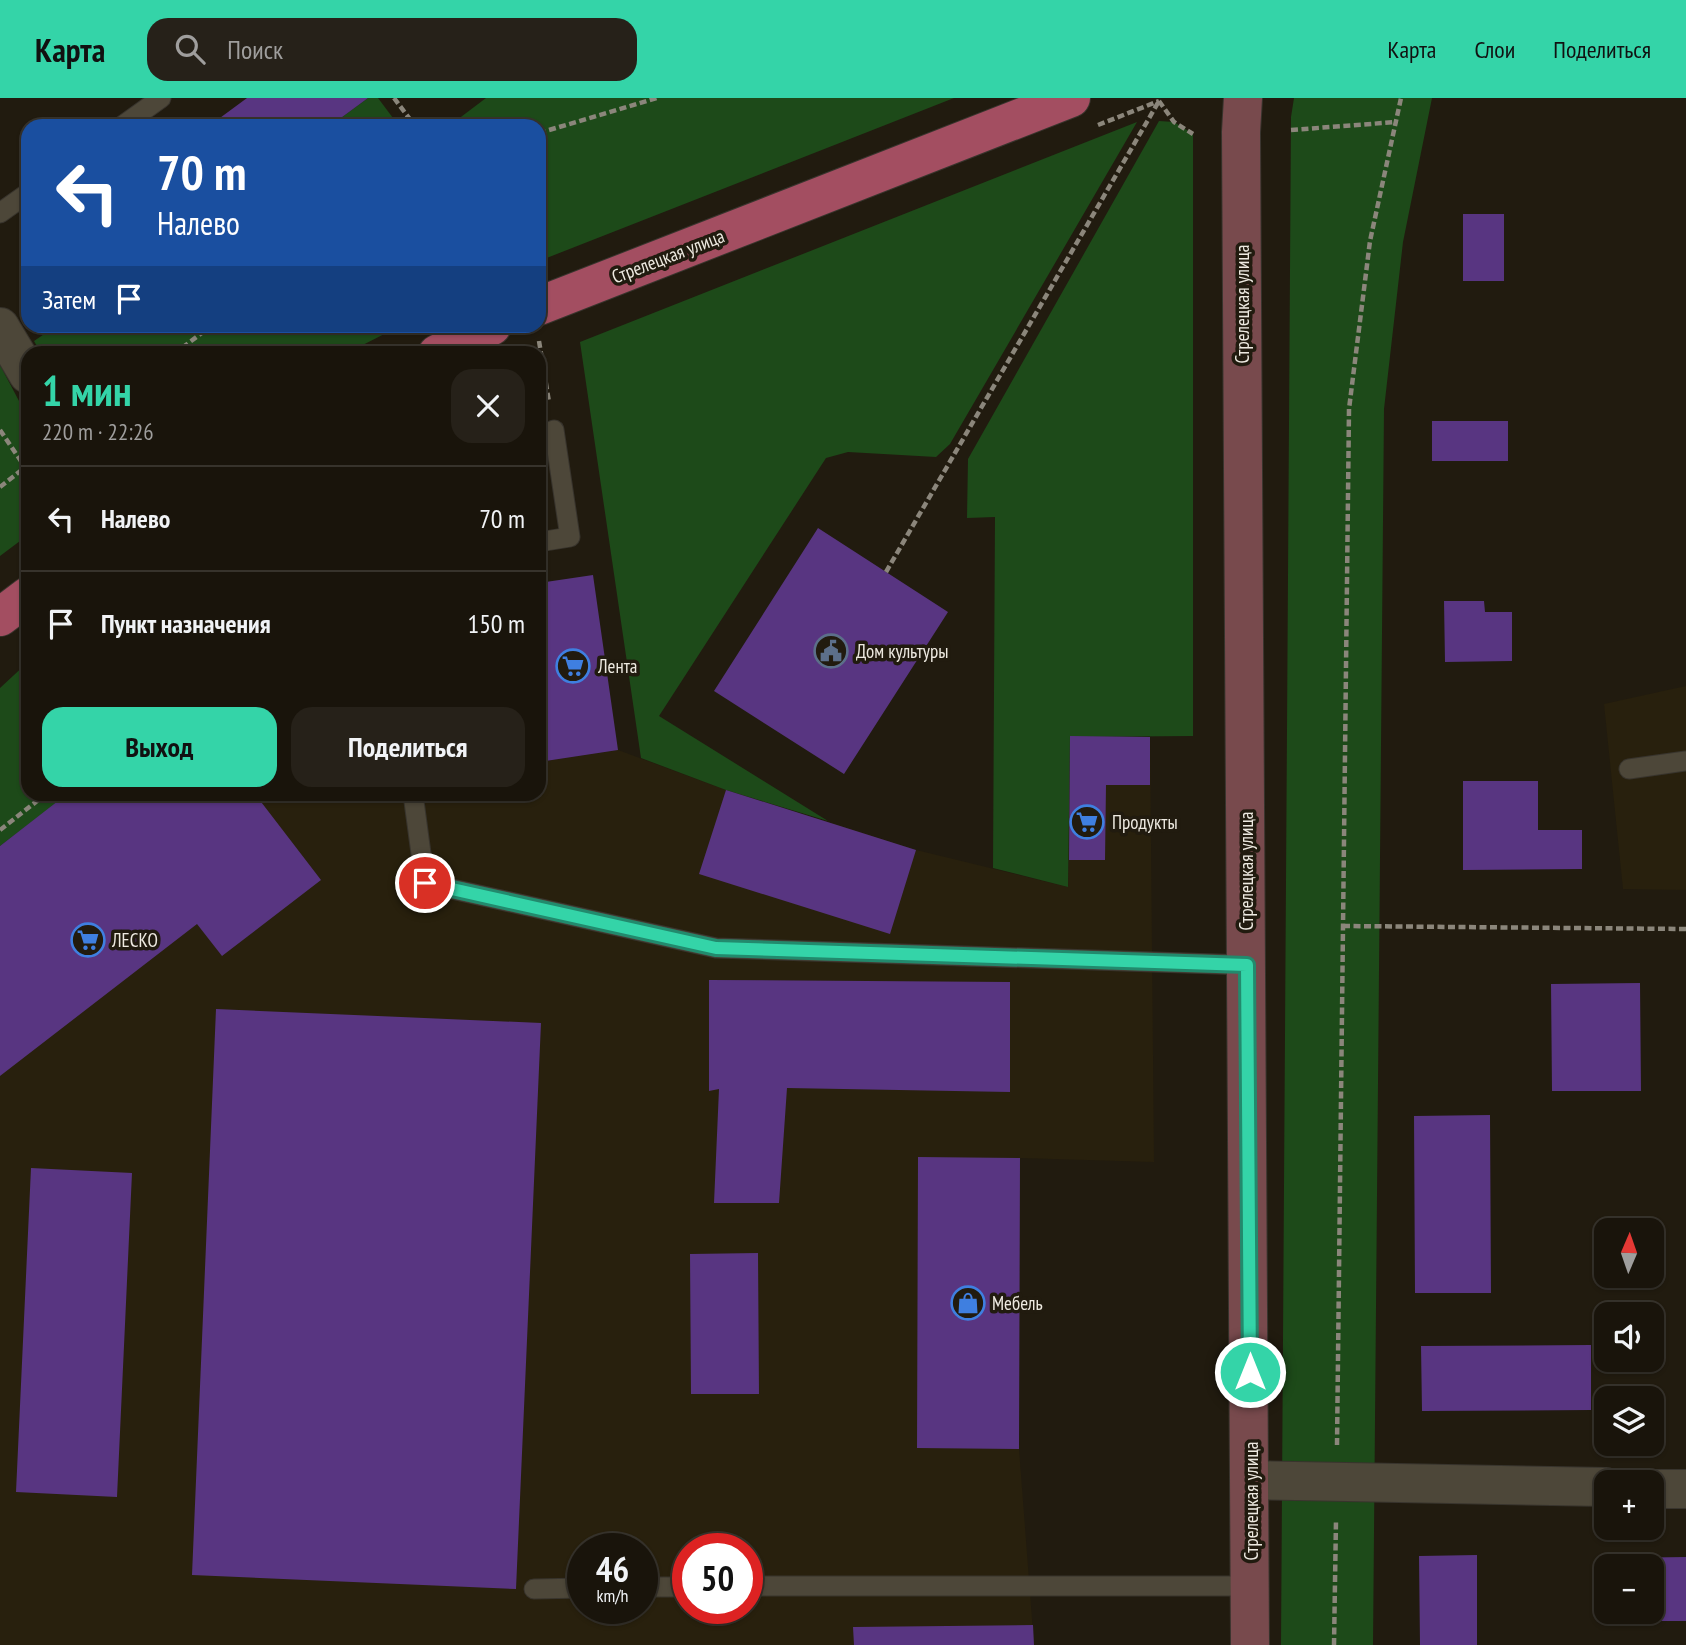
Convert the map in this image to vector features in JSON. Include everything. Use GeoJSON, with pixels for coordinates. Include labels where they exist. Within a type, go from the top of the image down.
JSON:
{"type":"FeatureCollection","features":[{"type":"Feature","properties":{"kind":"main road","name":"Стрелецкая улица"},"geometry":{"type":"LineString","coordinates":[[546,317],[1071,98]]}},
{"type":"Feature","properties":{"kind":"main road","name":"Стрелецкая улица"},"geometry":{"type":"LineString","coordinates":[[1243,98],[1241,132],[1250,1645]]}},
{"type":"Feature","properties":{"kind":"main road"},"geometry":{"type":"LineString","coordinates":[[453,346],[478,333]]}},
{"type":"Feature","properties":{"kind":"main road"},"geometry":{"type":"LineString","coordinates":[[0,617],[21,601]]}},
{"type":"Feature","properties":{"kind":"street"},"geometry":{"type":"LineString","coordinates":[[0,327],[21,362]]}},
{"type":"Feature","properties":{"kind":"street"},"geometry":{"type":"LineString","coordinates":[[1250,1480],[1594,1487]]}},
{"type":"Feature","properties":{"kind":"street"},"geometry":{"type":"LineString","coordinates":[[1664,1489],[1686,1489]]}},
{"type":"Feature","properties":{"kind":"lane"},"geometry":{"type":"LineString","coordinates":[[132,119],[161,98]]}},
{"type":"Feature","properties":{"kind":"lane"},"geometry":{"type":"LineString","coordinates":[[0,213],[21,198]]}},
{"type":"Feature","properties":{"kind":"lane"},"geometry":{"type":"LineString","coordinates":[[546,433],[570,537],[546,541]]}},
{"type":"Feature","properties":{"kind":"lane"},"geometry":{"type":"LineString","coordinates":[[1629,769],[1686,761]]}},
{"type":"Feature","properties":{"kind":"lane"},"geometry":{"type":"LineString","coordinates":[[414,801],[425,883],[716,948],[1247,965]]}},
{"type":"Feature","properties":{"kind":"lane"},"geometry":{"type":"LineString","coordinates":[[763,1586],[1251,1586]]}},
{"type":"Feature","properties":{"kind":"lane"},"geometry":{"type":"LineString","coordinates":[[534,1589],[567,1588]]}},
{"type":"Feature","properties":{"kind":"path"},"geometry":{"type":"LineString","coordinates":[[394,98],[410,119]]}},
{"type":"Feature","properties":{"kind":"path"},"geometry":{"type":"LineString","coordinates":[[546,131],[657,98]]}},
{"type":"Feature","properties":{"kind":"path"},"geometry":{"type":"LineString","coordinates":[[1334,1645],[1349,409],[1370,241],[1401,98]]}},
{"type":"Feature","properties":{"kind":"path"},"geometry":{"type":"LineString","coordinates":[[886,572],[1159,101],[1174,122],[1193,134]]}},
{"type":"Feature","properties":{"kind":"path"},"geometry":{"type":"LineString","coordinates":[[1291,130],[1396,122]]}},
{"type":"Feature","properties":{"kind":"path"},"geometry":{"type":"LineString","coordinates":[[185,346],[202,333]]}},
{"type":"Feature","properties":{"kind":"path"},"geometry":{"type":"LineString","coordinates":[[0,430],[21,458]]}},
{"type":"Feature","properties":{"kind":"path"},"geometry":{"type":"LineString","coordinates":[[0,487],[21,471]]}},
{"type":"Feature","properties":{"kind":"path"},"geometry":{"type":"LineString","coordinates":[[0,830],[37,801]]}},
{"type":"Feature","properties":{"kind":"path"},"geometry":{"type":"LineString","coordinates":[[1343,926],[1686,929]]}},
{"type":"Feature","properties":{"kind":"shaded area"},"geometry":{"type":"Polygon","coordinates":[[[1686,686],[1686,890],[1623,889],[1604,704],[1686,686]]]}},
{"type":"Feature","properties":{"kind":"shaded area"},"geometry":{"type":"Polygon","coordinates":[[[1070,736],[1150,737],[1154,1162],[1020,1158],[1019,1449],[1034,1645],[0,1645],[0,846],[59,801],[546,801],[546,761],[618,750],[726,790],[916,850],[1068,887],[1070,736]]]}},
{"type":"Feature","properties":{"kind":"green space"},"geometry":{"type":"Polygon","coordinates":[[[368,98],[378,98],[394,119],[340,119],[368,98]]]}},
{"type":"Feature","properties":{"kind":"green space"},"geometry":{"type":"Polygon","coordinates":[[[486,98],[954,98],[546,258],[546,119],[458,119],[486,98]]]}},
{"type":"Feature","properties":{"kind":"green space"},"geometry":{"type":"Polygon","coordinates":[[[1294,98],[1432,98],[1403,242],[1384,409],[1373,1645],[1281,1645],[1291,117],[1294,98]]]}},
{"type":"Feature","properties":{"kind":"green space"},"geometry":{"type":"Polygon","coordinates":[[[1159,121],[1174,122],[1193,134],[1193,736],[1070,737],[1068,887],[993,868],[995,517],[967,518],[968,459],[1159,121]]]}},
{"type":"Feature","properties":{"kind":"green space"},"geometry":{"type":"Polygon","coordinates":[[[1137,122],[950,444],[936,457],[848,452],[826,458],[659,716],[828,821],[726,790],[641,758],[580,342],[1137,122]]]}},
{"type":"Feature","properties":{"kind":"green space"},"geometry":{"type":"Polygon","coordinates":[[[46,333],[386,333],[361,346],[37,346],[34,341],[46,333]]]}},
{"type":"Feature","properties":{"kind":"green space"},"geometry":{"type":"Polygon","coordinates":[[[0,365],[21,405],[21,540],[0,556],[0,365]]]}},
{"type":"Feature","properties":{"kind":"green space"},"geometry":{"type":"Polygon","coordinates":[[[21,668],[21,801],[59,801],[0,846],[0,688],[21,668]]]}},
{"type":"Feature","properties":{"kind":"building"},"geometry":{"type":"Polygon","coordinates":[[[247,98],[368,98],[340,119],[218,119],[247,98]]]}},
{"type":"Feature","properties":{"kind":"building"},"geometry":{"type":"Polygon","coordinates":[[[1463,214],[1504,214],[1504,281],[1463,281],[1463,214]]]}},
{"type":"Feature","properties":{"kind":"building"},"geometry":{"type":"Polygon","coordinates":[[[1432,421],[1508,421],[1508,461],[1432,461],[1432,421]]]}},
{"type":"Feature","properties":{"kind":"building","name":"Дом культуры"},"geometry":{"type":"Polygon","coordinates":[[[818,528],[948,612],[844,774],[714,691],[818,528]]]}},
{"type":"Feature","properties":{"kind":"building","name":"Лента"},"geometry":{"type":"Polygon","coordinates":[[[593,575],[618,750],[546,761],[546,582],[593,575]]]}},
{"type":"Feature","properties":{"kind":"building"},"geometry":{"type":"Polygon","coordinates":[[[1444,601],[1484,601],[1485,612],[1512,612],[1512,661],[1445,662],[1444,601]]]}},
{"type":"Feature","properties":{"kind":"building","name":"Продукты"},"geometry":{"type":"Polygon","coordinates":[[[1070,736],[1150,737],[1150,785],[1106,785],[1105,860],[1069,860],[1070,736]]]}},
{"type":"Feature","properties":{"kind":"building"},"geometry":{"type":"Polygon","coordinates":[[[1463,781],[1538,781],[1538,830],[1582,830],[1582,869],[1463,870],[1463,781]]]}},
{"type":"Feature","properties":{"kind":"building"},"geometry":{"type":"Polygon","coordinates":[[[726,790],[916,850],[890,934],[699,874],[726,790]]]}},
{"type":"Feature","properties":{"kind":"building","name":"ЛЕСКО"},"geometry":{"type":"Polygon","coordinates":[[[58,801],[260,801],[321,880],[222,956],[197,924],[0,1076],[0,846],[58,801]]]}},
{"type":"Feature","properties":{"kind":"building"},"geometry":{"type":"Polygon","coordinates":[[[709,980],[1010,982],[1010,1092],[787,1088],[779,1203],[714,1203],[719,1089],[709,1091],[709,980]]]}},
{"type":"Feature","properties":{"kind":"building"},"geometry":{"type":"Polygon","coordinates":[[[1640,983],[1641,1091],[1552,1091],[1551,984],[1640,983]]]}},
{"type":"Feature","properties":{"kind":"building"},"geometry":{"type":"Polygon","coordinates":[[[216,1009],[541,1023],[516,1589],[192,1575],[216,1009]]]}},
{"type":"Feature","properties":{"kind":"building"},"geometry":{"type":"Polygon","coordinates":[[[1490,1115],[1491,1293],[1415,1293],[1414,1116],[1490,1115]]]}},
{"type":"Feature","properties":{"kind":"building","name":"Мебель"},"geometry":{"type":"Polygon","coordinates":[[[918,1157],[1020,1158],[1019,1449],[917,1448],[918,1157]]]}},
{"type":"Feature","properties":{"kind":"building"},"geometry":{"type":"Polygon","coordinates":[[[31,1168],[132,1173],[117,1497],[16,1492],[31,1168]]]}},
{"type":"Feature","properties":{"kind":"building"},"geometry":{"type":"Polygon","coordinates":[[[758,1253],[759,1394],[691,1394],[690,1254],[758,1253]]]}},
{"type":"Feature","properties":{"kind":"building"},"geometry":{"type":"Polygon","coordinates":[[[1591,1345],[1591,1410],[1422,1411],[1421,1346],[1591,1345]]]}},
{"type":"Feature","properties":{"kind":"building"},"geometry":{"type":"Polygon","coordinates":[[[1477,1555],[1477,1645],[1420,1645],[1419,1556],[1477,1555]]]}},
{"type":"Feature","properties":{"kind":"building"},"geometry":{"type":"Polygon","coordinates":[[[1664,1557],[1686,1557],[1686,1621],[1664,1621],[1664,1557]]]}},
{"type":"Feature","properties":{"kind":"building"},"geometry":{"type":"Polygon","coordinates":[[[1033,1625],[1034,1645],[854,1645],[853,1627],[1033,1625]]]}},
{"type":"Feature","properties":{"kind":"place","name":"Дом культуры"},"geometry":{"type":"Point","coordinates":[831,651]}},
{"type":"Feature","properties":{"kind":"place","name":"Лента"},"geometry":{"type":"Point","coordinates":[573,666]}},
{"type":"Feature","properties":{"kind":"place","name":"Продукты"},"geometry":{"type":"Point","coordinates":[1087,822]}},
{"type":"Feature","properties":{"kind":"place","name":"ЛЕСКО"},"geometry":{"type":"Point","coordinates":[88,940]}},
{"type":"Feature","properties":{"kind":"place","name":"Мебель"},"geometry":{"type":"Point","coordinates":[968,1303]}},
{"type":"Feature","properties":{"kind":"route"},"geometry":{"type":"LineString","coordinates":[[425,883],[716,948],[1247,965],[1250,1372]]}}]}
